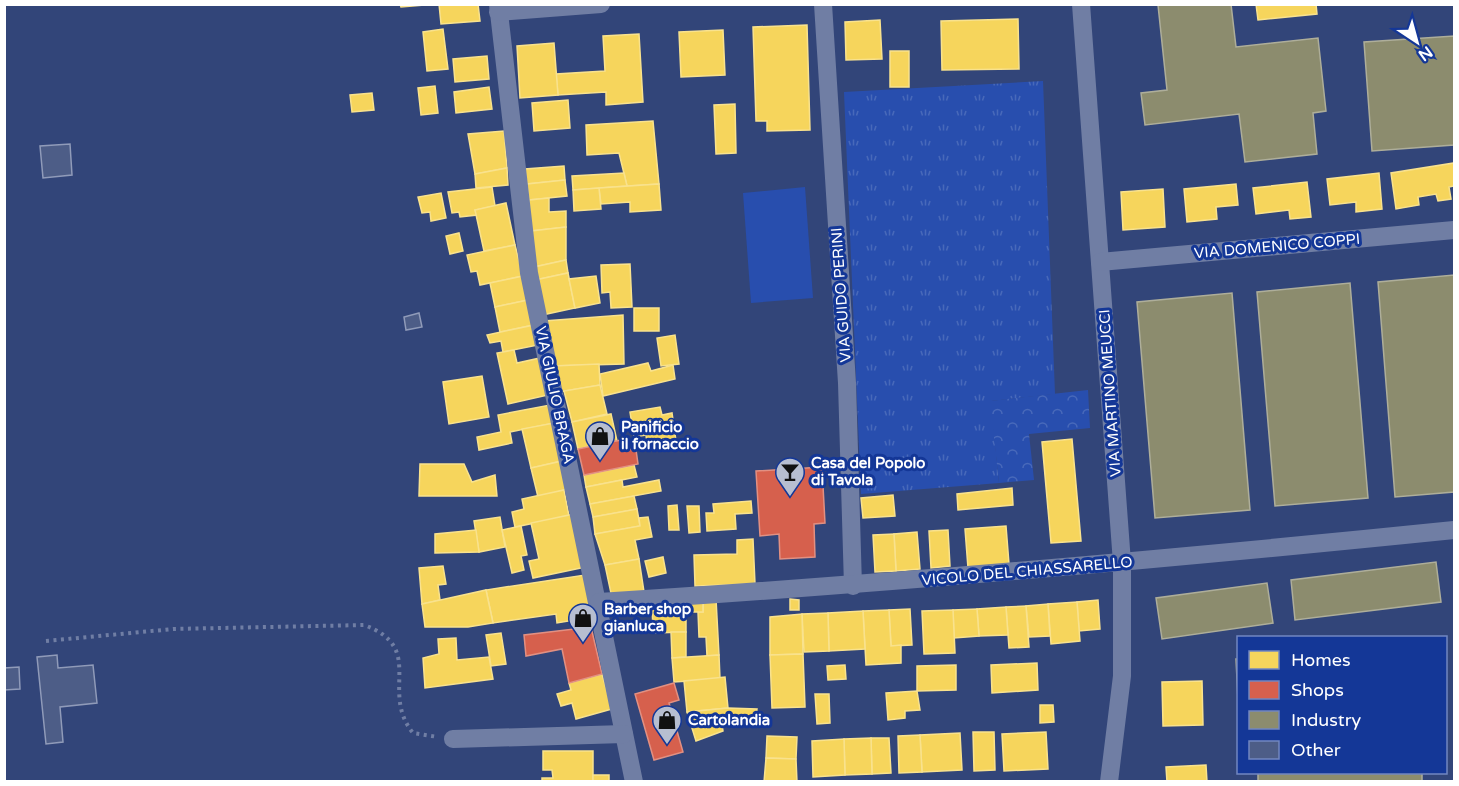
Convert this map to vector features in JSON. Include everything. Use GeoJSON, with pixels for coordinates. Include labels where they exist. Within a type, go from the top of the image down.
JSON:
{"type":"FeatureCollection","features":[{"type":"Feature","properties":{"kind":"street"},"geometry":{"type":"LineString","coordinates":[[498,8],[601,4]]}},
{"type":"Feature","properties":{"kind":"street","name":"VIA GUIDO PERINI"},"geometry":{"type":"LineString","coordinates":[[823,4],[847,383],[853,586]]}},
{"type":"Feature","properties":{"kind":"street","name":"VIA MARTINO MEUCCI"},"geometry":{"type":"LineString","coordinates":[[1081,4],[1122,563],[1122,676],[1109,782]]}},
{"type":"Feature","properties":{"kind":"street","name":"VIA GIULIO BRAGA"},"geometry":{"type":"LineString","coordinates":[[498,8],[529,273],[599,602],[634,782]]}},
{"type":"Feature","properties":{"kind":"street","name":"VIA DOMENICO COPPI"},"geometry":{"type":"LineString","coordinates":[[1100,262],[1455,230]]}},
{"type":"Feature","properties":{"kind":"street","name":"VICOLO DEL CHIASSARELLO"},"geometry":{"type":"LineString","coordinates":[[599,602],[853,586],[1122,563],[1455,530]]}},
{"type":"Feature","properties":{"kind":"street"},"geometry":{"type":"LineString","coordinates":[[453,740],[624,735]]}},
{"type":"Feature","properties":{"kind":"path"},"geometry":{"type":"LineString","coordinates":[[45,641],[173,629],[364,625],[384,632],[394,642],[399,656],[399,696],[403,720],[413,733],[453,740]]}},
{"type":"Feature","properties":{"kind":"green space"},"geometry":{"type":"Polygon","coordinates":[[[1043,81],[1055,394],[991,401],[999,483],[861,494],[844,92],[1043,81]]]}},
{"type":"Feature","properties":{"kind":"green space"},"geometry":{"type":"Polygon","coordinates":[[[805,187],[813,298],[751,303],[743,193],[805,187]]]}},
{"type":"Feature","properties":{"kind":"green space"},"geometry":{"type":"Polygon","coordinates":[[[1088,390],[1090,428],[1029,434],[1034,480],[999,483],[990,401],[1088,390]]]}},
{"type":"Feature","properties":{"kind":"building: Homes"},"geometry":{"type":"Polygon","coordinates":[[[400,4],[424,4],[424,5],[401,7],[400,4]]]}},
{"type":"Feature","properties":{"kind":"building: Homes"},"geometry":{"type":"Polygon","coordinates":[[[439,4],[478,4],[480,21],[441,24],[439,4]]]}},
{"type":"Feature","properties":{"kind":"building: Homes"},"geometry":{"type":"Polygon","coordinates":[[[1256,4],[1316,4],[1317,14],[1258,20],[1256,4]]]}},
{"type":"Feature","properties":{"kind":"building: Homes"},"geometry":{"type":"Polygon","coordinates":[[[1018,19],[1019,69],[942,70],[941,21],[1018,19]]]}},
{"type":"Feature","properties":{"kind":"building: Homes"},"geometry":{"type":"Polygon","coordinates":[[[880,20],[882,59],[846,60],[845,22],[880,20]]]}},
{"type":"Feature","properties":{"kind":"building: Homes"},"geometry":{"type":"Polygon","coordinates":[[[807,25],[810,130],[767,131],[767,121],[756,121],[753,27],[807,25]]]}},
{"type":"Feature","properties":{"kind":"building: Homes"},"geometry":{"type":"Polygon","coordinates":[[[443,29],[448,69],[427,71],[423,32],[443,29]]]}},
{"type":"Feature","properties":{"kind":"building: Homes"},"geometry":{"type":"Polygon","coordinates":[[[723,30],[725,75],[681,77],[679,32],[723,30]]]}},
{"type":"Feature","properties":{"kind":"building: Homes"},"geometry":{"type":"Polygon","coordinates":[[[639,34],[643,102],[606,105],[606,92],[558,95],[556,74],[605,71],[603,36],[639,34]]]}},
{"type":"Feature","properties":{"kind":"building: Homes"},"geometry":{"type":"Polygon","coordinates":[[[554,43],[558,95],[520,98],[517,46],[554,43]]]}},
{"type":"Feature","properties":{"kind":"building: Homes"},"geometry":{"type":"Polygon","coordinates":[[[890,51],[909,51],[909,87],[890,87],[890,51]]]}},
{"type":"Feature","properties":{"kind":"building: Homes"},"geometry":{"type":"Polygon","coordinates":[[[487,56],[489,79],[455,82],[453,59],[487,56]]]}},
{"type":"Feature","properties":{"kind":"building: Homes"},"geometry":{"type":"Polygon","coordinates":[[[435,86],[438,113],[421,115],[418,88],[435,86]]]}},
{"type":"Feature","properties":{"kind":"building: Homes"},"geometry":{"type":"Polygon","coordinates":[[[489,87],[492,109],[456,113],[454,92],[489,87]]]}},
{"type":"Feature","properties":{"kind":"building: Homes"},"geometry":{"type":"Polygon","coordinates":[[[372,93],[374,110],[352,112],[350,95],[372,93]]]}},
{"type":"Feature","properties":{"kind":"building: Homes"},"geometry":{"type":"Polygon","coordinates":[[[568,100],[570,128],[534,131],[532,103],[568,100]]]}},
{"type":"Feature","properties":{"kind":"building: Homes"},"geometry":{"type":"Polygon","coordinates":[[[735,104],[736,153],[716,154],[714,105],[735,104]]]}},
{"type":"Feature","properties":{"kind":"building: Homes"},"geometry":{"type":"Polygon","coordinates":[[[653,121],[659,184],[627,186],[619,153],[587,155],[586,125],[653,121]]]}},
{"type":"Feature","properties":{"kind":"building: Homes"},"geometry":{"type":"Polygon","coordinates":[[[504,131],[507,168],[475,174],[468,134],[504,131]]]}},
{"type":"Feature","properties":{"kind":"building: Homes"},"geometry":{"type":"Polygon","coordinates":[[[1454,163],[1454,186],[1449,187],[1451,199],[1438,201],[1436,194],[1418,197],[1419,205],[1396,209],[1391,173],[1454,163]]]}},
{"type":"Feature","properties":{"kind":"building: Homes"},"geometry":{"type":"Polygon","coordinates":[[[564,166],[565,180],[527,184],[525,169],[564,166]]]}},
{"type":"Feature","properties":{"kind":"building: Homes"},"geometry":{"type":"Polygon","coordinates":[[[507,168],[508,185],[476,188],[475,174],[507,168]]]}},
{"type":"Feature","properties":{"kind":"building: Homes"},"geometry":{"type":"Polygon","coordinates":[[[624,173],[627,186],[573,190],[572,176],[624,173]]]}},
{"type":"Feature","properties":{"kind":"building: Homes"},"geometry":{"type":"Polygon","coordinates":[[[1379,173],[1382,209],[1356,212],[1356,202],[1330,205],[1327,179],[1379,173]]]}},
{"type":"Feature","properties":{"kind":"building: Homes"},"geometry":{"type":"Polygon","coordinates":[[[565,180],[567,196],[529,200],[527,184],[565,180]]]}},
{"type":"Feature","properties":{"kind":"building: Homes"},"geometry":{"type":"Polygon","coordinates":[[[1307,182],[1311,217],[1290,219],[1289,210],[1256,214],[1253,188],[1307,182]]]}},
{"type":"Feature","properties":{"kind":"building: Homes"},"geometry":{"type":"Polygon","coordinates":[[[659,184],[661,210],[630,212],[630,202],[601,204],[599,188],[659,184]]]}},
{"type":"Feature","properties":{"kind":"building: Homes"},"geometry":{"type":"Polygon","coordinates":[[[1236,184],[1238,205],[1216,207],[1217,219],[1187,222],[1184,189],[1236,184]]]}},
{"type":"Feature","properties":{"kind":"building: Homes"},"geometry":{"type":"Polygon","coordinates":[[[492,187],[495,206],[475,210],[477,215],[460,217],[459,212],[452,213],[448,192],[492,187]]]}},
{"type":"Feature","properties":{"kind":"building: Homes"},"geometry":{"type":"Polygon","coordinates":[[[599,188],[601,209],[574,211],[573,190],[599,188]]]}},
{"type":"Feature","properties":{"kind":"building: Homes"},"geometry":{"type":"Polygon","coordinates":[[[1163,189],[1165,227],[1123,230],[1121,192],[1163,189]]]}},
{"type":"Feature","properties":{"kind":"building: Homes"},"geometry":{"type":"Polygon","coordinates":[[[441,193],[446,218],[431,221],[430,212],[422,213],[418,197],[441,193]]]}},
{"type":"Feature","properties":{"kind":"building: Homes"},"geometry":{"type":"Polygon","coordinates":[[[549,198],[549,212],[566,211],[566,227],[531,231],[529,200],[549,198]]]}},
{"type":"Feature","properties":{"kind":"building: Homes"},"geometry":{"type":"Polygon","coordinates":[[[506,203],[515,245],[484,251],[475,210],[506,203]]]}},
{"type":"Feature","properties":{"kind":"building: Homes"},"geometry":{"type":"Polygon","coordinates":[[[566,227],[566,260],[534,267],[531,231],[566,227]]]}},
{"type":"Feature","properties":{"kind":"building: Homes"},"geometry":{"type":"Polygon","coordinates":[[[459,233],[463,251],[450,254],[446,236],[459,233]]]}},
{"type":"Feature","properties":{"kind":"building: Homes"},"geometry":{"type":"Polygon","coordinates":[[[515,245],[523,276],[480,285],[477,271],[471,272],[467,255],[515,245]]]}},
{"type":"Feature","properties":{"kind":"building: Homes"},"geometry":{"type":"Polygon","coordinates":[[[566,260],[568,273],[535,280],[534,267],[566,260]]]}},
{"type":"Feature","properties":{"kind":"building: Homes"},"geometry":{"type":"Polygon","coordinates":[[[630,264],[632,307],[611,308],[610,292],[602,293],[601,265],[630,264]]]}},
{"type":"Feature","properties":{"kind":"building: Homes"},"geometry":{"type":"Polygon","coordinates":[[[568,273],[575,308],[542,315],[535,280],[568,273]]]}},
{"type":"Feature","properties":{"kind":"building: Homes"},"geometry":{"type":"Polygon","coordinates":[[[523,276],[528,300],[495,307],[490,283],[523,276]]]}},
{"type":"Feature","properties":{"kind":"building: Homes"},"geometry":{"type":"Polygon","coordinates":[[[596,276],[600,303],[575,308],[569,279],[596,276]]]}},
{"type":"Feature","properties":{"kind":"building: Homes"},"geometry":{"type":"Polygon","coordinates":[[[528,300],[534,325],[500,332],[495,307],[528,300]]]}},
{"type":"Feature","properties":{"kind":"building: Homes"},"geometry":{"type":"Polygon","coordinates":[[[634,308],[659,308],[659,331],[634,331],[634,308]]]}},
{"type":"Feature","properties":{"kind":"building: Homes"},"geometry":{"type":"Polygon","coordinates":[[[623,315],[624,364],[553,366],[544,321],[623,315]]]}},
{"type":"Feature","properties":{"kind":"building: Homes"},"geometry":{"type":"Polygon","coordinates":[[[534,325],[538,345],[503,352],[501,341],[490,343],[487,335],[534,325]]]}},
{"type":"Feature","properties":{"kind":"building: Homes"},"geometry":{"type":"Polygon","coordinates":[[[675,335],[679,364],[661,366],[657,338],[675,335]]]}},
{"type":"Feature","properties":{"kind":"building: Homes"},"geometry":{"type":"Polygon","coordinates":[[[514,350],[517,363],[540,358],[548,395],[508,404],[497,353],[514,350]]]}},
{"type":"Feature","properties":{"kind":"building: Homes"},"geometry":{"type":"Polygon","coordinates":[[[648,363],[651,371],[673,365],[675,379],[603,396],[600,374],[648,363]]]}},
{"type":"Feature","properties":{"kind":"building: Homes"},"geometry":{"type":"Polygon","coordinates":[[[599,364],[600,385],[559,392],[553,366],[599,364]]]}},
{"type":"Feature","properties":{"kind":"building: Homes"},"geometry":{"type":"Polygon","coordinates":[[[482,376],[489,417],[449,424],[443,382],[482,376]]]}},
{"type":"Feature","properties":{"kind":"building: Homes"},"geometry":{"type":"Polygon","coordinates":[[[600,385],[607,414],[572,422],[564,391],[600,385]]]}},
{"type":"Feature","properties":{"kind":"building: Homes"},"geometry":{"type":"Polygon","coordinates":[[[550,405],[554,423],[510,432],[512,443],[479,450],[477,437],[501,432],[498,415],[550,405]]]}},
{"type":"Feature","properties":{"kind":"building: Homes"},"geometry":{"type":"Polygon","coordinates":[[[660,407],[662,415],[672,413],[676,441],[647,445],[646,435],[634,437],[630,412],[660,407]]]}},
{"type":"Feature","properties":{"kind":"building: Homes"},"geometry":{"type":"Polygon","coordinates":[[[611,414],[617,441],[578,449],[572,422],[611,414]]]}},
{"type":"Feature","properties":{"kind":"building: Homes"},"geometry":{"type":"Polygon","coordinates":[[[554,423],[562,461],[531,468],[522,429],[554,423]]]}},
{"type":"Feature","properties":{"kind":"building: Homes"},"geometry":{"type":"Polygon","coordinates":[[[1072,439],[1081,541],[1051,543],[1042,442],[1072,439]]]}},
{"type":"Feature","properties":{"kind":"building: Homes"},"geometry":{"type":"Polygon","coordinates":[[[562,461],[568,489],[538,497],[531,468],[562,461]]]}},
{"type":"Feature","properties":{"kind":"building: Homes"},"geometry":{"type":"Polygon","coordinates":[[[420,464],[464,464],[472,482],[495,475],[497,496],[419,496],[420,464]]]}},
{"type":"Feature","properties":{"kind":"building: Homes"},"geometry":{"type":"Polygon","coordinates":[[[634,465],[637,477],[586,487],[584,475],[634,465]]]}},
{"type":"Feature","properties":{"kind":"building: Homes"},"geometry":{"type":"Polygon","coordinates":[[[622,480],[623,487],[659,480],[661,491],[590,504],[586,487],[622,480]]]}},
{"type":"Feature","properties":{"kind":"building: Homes"},"geometry":{"type":"Polygon","coordinates":[[[1012,488],[1013,505],[958,510],[957,494],[1012,488]]]}},
{"type":"Feature","properties":{"kind":"building: Homes"},"geometry":{"type":"Polygon","coordinates":[[[564,490],[569,516],[515,527],[512,512],[524,509],[522,499],[564,490]]]}},
{"type":"Feature","properties":{"kind":"building: Homes"},"geometry":{"type":"Polygon","coordinates":[[[893,495],[895,516],[863,518],[861,498],[893,495]]]}},
{"type":"Feature","properties":{"kind":"building: Homes"},"geometry":{"type":"Polygon","coordinates":[[[634,496],[637,509],[593,517],[590,504],[634,496]]]}},
{"type":"Feature","properties":{"kind":"building: Homes"},"geometry":{"type":"Polygon","coordinates":[[[751,501],[752,513],[735,514],[736,529],[707,531],[706,513],[714,513],[713,504],[751,501]]]}},
{"type":"Feature","properties":{"kind":"building: Homes"},"geometry":{"type":"Polygon","coordinates":[[[677,505],[679,530],[669,530],[668,506],[677,505]]]}},
{"type":"Feature","properties":{"kind":"building: Homes"},"geometry":{"type":"Polygon","coordinates":[[[687,506],[699,506],[700,532],[689,533],[687,506]]]}},
{"type":"Feature","properties":{"kind":"building: Homes"},"geometry":{"type":"Polygon","coordinates":[[[637,509],[640,526],[595,534],[593,517],[637,509]]]}},
{"type":"Feature","properties":{"kind":"building: Homes"},"geometry":{"type":"Polygon","coordinates":[[[574,514],[586,567],[533,578],[529,561],[539,559],[531,523],[574,514]]]}},
{"type":"Feature","properties":{"kind":"building: Homes"},"geometry":{"type":"Polygon","coordinates":[[[500,517],[505,547],[479,552],[474,521],[500,517]]]}},
{"type":"Feature","properties":{"kind":"building: Homes"},"geometry":{"type":"Polygon","coordinates":[[[648,517],[652,537],[635,540],[639,559],[605,565],[595,534],[640,526],[639,518],[648,517]]]}},
{"type":"Feature","properties":{"kind":"building: Homes"},"geometry":{"type":"Polygon","coordinates":[[[521,526],[527,555],[521,556],[524,570],[512,573],[502,530],[521,526]]]}},
{"type":"Feature","properties":{"kind":"building: Homes"},"geometry":{"type":"Polygon","coordinates":[[[1006,526],[1009,564],[968,568],[965,529],[1006,526]]]}},
{"type":"Feature","properties":{"kind":"building: Homes"},"geometry":{"type":"Polygon","coordinates":[[[476,530],[479,552],[435,553],[435,534],[476,530]]]}},
{"type":"Feature","properties":{"kind":"building: Homes"},"geometry":{"type":"Polygon","coordinates":[[[948,530],[950,566],[931,568],[929,531],[948,530]]]}},
{"type":"Feature","properties":{"kind":"building: Homes"},"geometry":{"type":"Polygon","coordinates":[[[917,532],[920,569],[896,571],[894,534],[917,532]]]}},
{"type":"Feature","properties":{"kind":"building: Homes"},"geometry":{"type":"Polygon","coordinates":[[[894,534],[896,571],[875,572],[873,535],[894,534]]]}},
{"type":"Feature","properties":{"kind":"building: Homes"},"geometry":{"type":"Polygon","coordinates":[[[753,539],[755,584],[695,586],[694,555],[737,554],[737,540],[753,539]]]}},
{"type":"Feature","properties":{"kind":"building: Homes"},"geometry":{"type":"Polygon","coordinates":[[[663,557],[666,573],[649,577],[645,561],[663,557]]]}},
{"type":"Feature","properties":{"kind":"building: Homes"},"geometry":{"type":"Polygon","coordinates":[[[639,559],[644,592],[612,598],[605,565],[639,559]]]}},
{"type":"Feature","properties":{"kind":"building: Homes"},"geometry":{"type":"Polygon","coordinates":[[[443,566],[446,584],[438,585],[440,600],[422,604],[419,568],[443,566]]]}},
{"type":"Feature","properties":{"kind":"building: Homes"},"geometry":{"type":"Polygon","coordinates":[[[585,575],[593,617],[557,623],[556,614],[493,623],[486,590],[585,575]]]}},
{"type":"Feature","properties":{"kind":"building: Homes"},"geometry":{"type":"Polygon","coordinates":[[[486,590],[493,623],[468,627],[425,627],[422,604],[486,590]]]}},
{"type":"Feature","properties":{"kind":"building: Homes"},"geometry":{"type":"Polygon","coordinates":[[[716,599],[719,655],[707,656],[706,637],[699,637],[698,612],[703,612],[703,600],[716,599]]]}},
{"type":"Feature","properties":{"kind":"building: Homes"},"geometry":{"type":"Polygon","coordinates":[[[790,599],[799,600],[799,610],[790,610],[790,599]]]}},
{"type":"Feature","properties":{"kind":"building: Homes"},"geometry":{"type":"Polygon","coordinates":[[[703,600],[703,612],[686,612],[686,632],[653,633],[652,602],[703,600]]]}},
{"type":"Feature","properties":{"kind":"building: Homes"},"geometry":{"type":"Polygon","coordinates":[[[1098,600],[1100,629],[1079,631],[1077,602],[1098,600]]]}},
{"type":"Feature","properties":{"kind":"building: Homes"},"geometry":{"type":"Polygon","coordinates":[[[1077,602],[1080,641],[1051,644],[1048,604],[1077,602]]]}},
{"type":"Feature","properties":{"kind":"building: Homes"},"geometry":{"type":"Polygon","coordinates":[[[1048,604],[1050,636],[1029,637],[1026,606],[1048,604]]]}},
{"type":"Feature","properties":{"kind":"building: Homes"},"geometry":{"type":"Polygon","coordinates":[[[1026,606],[1029,647],[1009,648],[1006,607],[1026,606]]]}},
{"type":"Feature","properties":{"kind":"building: Homes"},"geometry":{"type":"Polygon","coordinates":[[[1006,607],[1008,635],[979,636],[977,609],[1006,607]]]}},
{"type":"Feature","properties":{"kind":"building: Homes"},"geometry":{"type":"Polygon","coordinates":[[[910,609],[912,645],[891,646],[889,610],[910,609]]]}},
{"type":"Feature","properties":{"kind":"building: Homes"},"geometry":{"type":"Polygon","coordinates":[[[977,609],[979,636],[954,638],[953,610],[977,609]]]}},
{"type":"Feature","properties":{"kind":"building: Homes"},"geometry":{"type":"Polygon","coordinates":[[[889,610],[891,646],[901,645],[901,663],[866,665],[863,611],[889,610]]]}},
{"type":"Feature","properties":{"kind":"building: Homes"},"geometry":{"type":"Polygon","coordinates":[[[953,610],[955,653],[924,654],[922,611],[953,610]]]}},
{"type":"Feature","properties":{"kind":"building: Homes"},"geometry":{"type":"Polygon","coordinates":[[[863,611],[865,649],[829,651],[828,613],[863,611]]]}},
{"type":"Feature","properties":{"kind":"building: Homes"},"geometry":{"type":"Polygon","coordinates":[[[828,613],[829,651],[804,652],[802,614],[828,613]]]}},
{"type":"Feature","properties":{"kind":"building: Homes"},"geometry":{"type":"Polygon","coordinates":[[[802,614],[803,654],[770,655],[770,617],[802,614]]]}},
{"type":"Feature","properties":{"kind":"building: Homes"},"geometry":{"type":"Polygon","coordinates":[[[671,632],[686,632],[686,657],[672,658],[671,632]]]}},
{"type":"Feature","properties":{"kind":"building: Homes"},"geometry":{"type":"Polygon","coordinates":[[[501,633],[506,664],[491,666],[486,635],[501,633]]]}},
{"type":"Feature","properties":{"kind":"building: Homes"},"geometry":{"type":"Polygon","coordinates":[[[456,638],[457,660],[489,657],[493,679],[425,688],[423,658],[439,654],[438,639],[456,638]]]}},
{"type":"Feature","properties":{"kind":"building: Homes"},"geometry":{"type":"Polygon","coordinates":[[[803,654],[805,707],[772,708],[770,655],[803,654]]]}},
{"type":"Feature","properties":{"kind":"building: Homes"},"geometry":{"type":"Polygon","coordinates":[[[719,655],[720,679],[674,682],[672,658],[719,655]]]}},
{"type":"Feature","properties":{"kind":"building: Homes"},"geometry":{"type":"Polygon","coordinates":[[[1037,663],[1038,690],[992,693],[991,665],[1037,663]]]}},
{"type":"Feature","properties":{"kind":"building: Homes"},"geometry":{"type":"Polygon","coordinates":[[[845,665],[846,679],[828,680],[827,666],[845,665]]]}},
{"type":"Feature","properties":{"kind":"building: Homes"},"geometry":{"type":"Polygon","coordinates":[[[956,665],[956,690],[917,691],[917,666],[956,665]]]}},
{"type":"Feature","properties":{"kind":"building: Homes"},"geometry":{"type":"Polygon","coordinates":[[[602,674],[612,709],[576,719],[572,703],[561,706],[557,694],[571,690],[569,683],[602,674]]]}},
{"type":"Feature","properties":{"kind":"building: Homes"},"geometry":{"type":"Polygon","coordinates":[[[725,677],[728,708],[687,712],[684,681],[725,677]]]}},
{"type":"Feature","properties":{"kind":"building: Homes"},"geometry":{"type":"Polygon","coordinates":[[[1202,681],[1203,725],[1163,726],[1162,682],[1202,681]]]}},
{"type":"Feature","properties":{"kind":"building: Homes"},"geometry":{"type":"Polygon","coordinates":[[[917,691],[920,710],[905,711],[905,718],[888,720],[886,693],[917,691]]]}},
{"type":"Feature","properties":{"kind":"building: Homes"},"geometry":{"type":"Polygon","coordinates":[[[815,694],[829,694],[830,723],[817,724],[815,694]]]}},
{"type":"Feature","properties":{"kind":"building: Homes"},"geometry":{"type":"Polygon","coordinates":[[[1040,705],[1053,705],[1054,722],[1040,723],[1040,705]]]}},
{"type":"Feature","properties":{"kind":"building: Homes"},"geometry":{"type":"Polygon","coordinates":[[[728,708],[757,709],[755,722],[722,724],[723,731],[696,741],[687,712],[728,708]]]}},
{"type":"Feature","properties":{"kind":"building: Homes"},"geometry":{"type":"Polygon","coordinates":[[[973,732],[994,732],[995,770],[974,771],[973,732]]]}},
{"type":"Feature","properties":{"kind":"building: Homes"},"geometry":{"type":"Polygon","coordinates":[[[1046,732],[1048,769],[1004,771],[1002,734],[1046,732]]]}},
{"type":"Feature","properties":{"kind":"building: Homes"},"geometry":{"type":"Polygon","coordinates":[[[960,733],[962,770],[922,772],[920,735],[960,733]]]}},
{"type":"Feature","properties":{"kind":"building: Homes"},"geometry":{"type":"Polygon","coordinates":[[[920,735],[922,772],[899,773],[898,736],[920,735]]]}},
{"type":"Feature","properties":{"kind":"building: Homes"},"geometry":{"type":"Polygon","coordinates":[[[767,736],[797,737],[796,759],[766,758],[767,736]]]}},
{"type":"Feature","properties":{"kind":"building: Homes"},"geometry":{"type":"Polygon","coordinates":[[[871,738],[889,738],[891,773],[872,774],[871,738]]]}},
{"type":"Feature","properties":{"kind":"building: Homes"},"geometry":{"type":"Polygon","coordinates":[[[871,738],[872,774],[845,775],[844,739],[871,738]]]}},
{"type":"Feature","properties":{"kind":"building: Homes"},"geometry":{"type":"Polygon","coordinates":[[[844,739],[845,775],[813,777],[812,741],[844,739]]]}},
{"type":"Feature","properties":{"kind":"building: Homes"},"geometry":{"type":"Polygon","coordinates":[[[543,751],[593,751],[593,782],[542,782],[542,778],[553,778],[552,770],[543,770],[543,751]]]}},
{"type":"Feature","properties":{"kind":"building: Homes"},"geometry":{"type":"Polygon","coordinates":[[[766,758],[796,759],[797,782],[764,782],[766,758]]]}},
{"type":"Feature","properties":{"kind":"building: Homes"},"geometry":{"type":"Polygon","coordinates":[[[1206,765],[1207,782],[1167,782],[1166,767],[1206,765]]]}},
{"type":"Feature","properties":{"kind":"building: Homes"},"geometry":{"type":"Polygon","coordinates":[[[593,775],[609,775],[609,782],[593,782],[593,775]]]}},
{"type":"Feature","properties":{"kind":"building: Shops"},"geometry":{"type":"Polygon","coordinates":[[[626,439],[628,449],[636,450],[638,464],[584,475],[578,449],[626,439]]]}},
{"type":"Feature","properties":{"kind":"building: Shops","name":"Casa del Popolo di Tavola"},"geometry":{"type":"Polygon","coordinates":[[[822,467],[825,523],[814,524],[815,557],[780,559],[779,534],[760,536],[756,471],[822,467]]]}},
{"type":"Feature","properties":{"kind":"building: Shops"},"geometry":{"type":"Polygon","coordinates":[[[591,627],[602,674],[569,683],[562,649],[526,656],[524,635],[591,627]]]}},
{"type":"Feature","properties":{"kind":"building: Shops"},"geometry":{"type":"Polygon","coordinates":[[[674,683],[679,700],[669,703],[683,752],[654,760],[635,694],[674,683]]]}},
{"type":"Feature","properties":{"kind":"building: Industry"},"geometry":{"type":"Polygon","coordinates":[[[1231,4],[1236,47],[1318,38],[1326,111],[1313,113],[1317,154],[1245,162],[1239,114],[1145,125],[1141,93],[1167,90],[1158,5],[1231,4]]]}},
{"type":"Feature","properties":{"kind":"building: Industry"},"geometry":{"type":"Polygon","coordinates":[[[1454,36],[1454,145],[1372,151],[1364,42],[1454,36]]]}},
{"type":"Feature","properties":{"kind":"building: Industry"},"geometry":{"type":"Polygon","coordinates":[[[1454,275],[1454,492],[1395,497],[1378,282],[1454,275]]]}},
{"type":"Feature","properties":{"kind":"building: Industry"},"geometry":{"type":"Polygon","coordinates":[[[1350,283],[1368,498],[1275,506],[1257,292],[1350,283]]]}},
{"type":"Feature","properties":{"kind":"building: Industry"},"geometry":{"type":"Polygon","coordinates":[[[1232,293],[1250,510],[1155,518],[1137,302],[1232,293]]]}},
{"type":"Feature","properties":{"kind":"building: Industry"},"geometry":{"type":"Polygon","coordinates":[[[1436,562],[1441,602],[1295,620],[1291,580],[1436,562]]]}},
{"type":"Feature","properties":{"kind":"building: Industry"},"geometry":{"type":"Polygon","coordinates":[[[1267,583],[1273,623],[1162,639],[1156,598],[1267,583]]]}},
{"type":"Feature","properties":{"kind":"building: Industry"},"geometry":{"type":"Polygon","coordinates":[[[1258,774],[1422,774],[1422,782],[1258,782],[1258,774]]]}},
{"type":"Feature","properties":{"kind":"building: Other"},"geometry":{"type":"Polygon","coordinates":[[[70,144],[72,175],[43,178],[40,146],[70,144]]]}},
{"type":"Feature","properties":{"kind":"building: Other"},"geometry":{"type":"Polygon","coordinates":[[[419,313],[422,327],[406,330],[404,317],[419,313]]]}},
{"type":"Feature","properties":{"kind":"building: Other"},"geometry":{"type":"Polygon","coordinates":[[[57,655],[58,668],[93,665],[97,703],[60,707],[63,742],[46,744],[37,657],[57,655]]]}},
{"type":"Feature","properties":{"kind":"building: Other"},"geometry":{"type":"Polygon","coordinates":[[[19,667],[20,689],[4,690],[4,668],[19,667]]]}},
{"type":"Feature","properties":{"kind":"place","name":"Panificio il fornaccio"},"geometry":{"type":"Point","coordinates":[600,462]}},
{"type":"Feature","properties":{"kind":"place","name":"Casa del Popolo di Tavola"},"geometry":{"type":"Point","coordinates":[790,498]}},
{"type":"Feature","properties":{"kind":"place","name":"Barber shop gianluca"},"geometry":{"type":"Point","coordinates":[583,644]}},
{"type":"Feature","properties":{"kind":"place","name":"Cartolandia"},"geometry":{"type":"Point","coordinates":[667,746]}}]}
